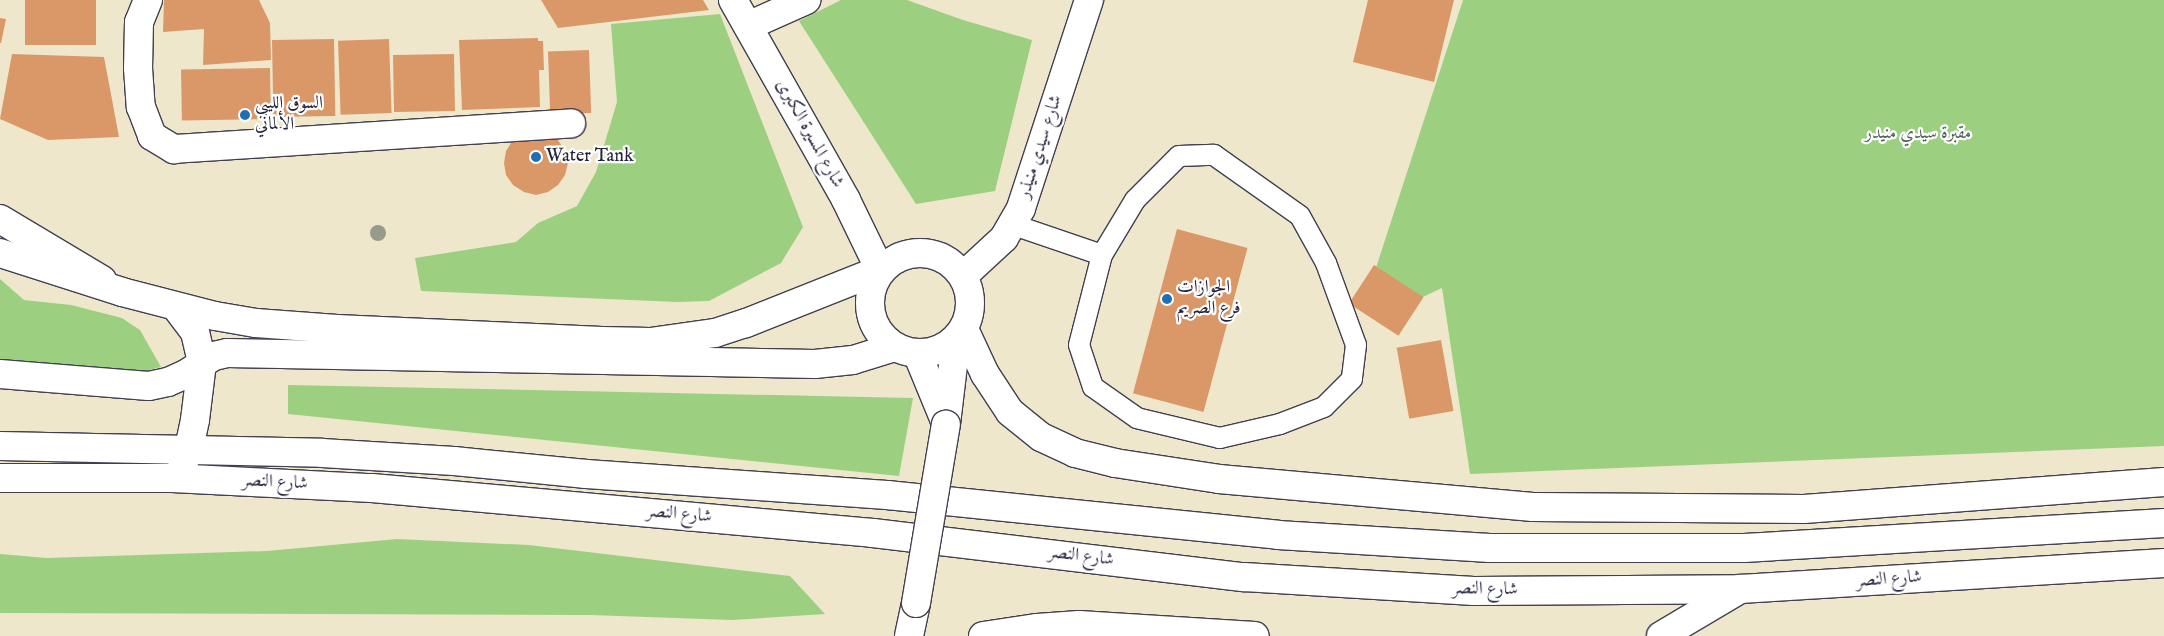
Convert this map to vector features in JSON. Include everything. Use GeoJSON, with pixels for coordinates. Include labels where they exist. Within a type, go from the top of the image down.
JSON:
{"type":"FeatureCollection","features":[{"type":"Feature","properties":{"kind":"main road"},"geometry":{"type":"LineString","coordinates":[[148,0],[139,22],[138,68],[141,107],[152,136],[174,149],[571,123]]}},
{"type":"Feature","properties":{"kind":"main road","name":"شارع المسيرة الكبرى"},"geometry":{"type":"LineString","coordinates":[[733,0],[846,200],[880,270]]}},
{"type":"Feature","properties":{"kind":"main road"},"geometry":{"type":"LineString","coordinates":[[748,26],[806,0]]}},
{"type":"Feature","properties":{"kind":"main road","name":"شارع سيدي منيذر"},"geometry":{"type":"LineString","coordinates":[[964,276],[1004,238],[1021,208],[1089,0]]}},
{"type":"Feature","properties":{"kind":"main road"},"geometry":{"type":"LineString","coordinates":[[0,219],[122,292]]}},
{"type":"Feature","properties":{"kind":"main road"},"geometry":{"type":"LineString","coordinates":[[0,253],[122,292],[224,318],[296,327],[650,342],[715,333],[746,323],[880,270],[900,256],[919,252],[938,255],[953,265],[964,276],[970,292],[970,311],[960,334],[909,636]]}},
{"type":"Feature","properties":{"kind":"main road"},"geometry":{"type":"LineString","coordinates":[[880,270],[871,293],[870,308],[874,326],[882,336],[906,350],[946,424]]}},
{"type":"Feature","properties":{"kind":"main road"},"geometry":{"type":"LineString","coordinates":[[172,478],[183,465],[189,449],[200,392],[202,363],[194,332],[176,307]]}},
{"type":"Feature","properties":{"kind":"main road"},"geometry":{"type":"LineString","coordinates":[[0,374],[149,386],[168,382],[186,374],[214,356],[241,352],[815,364],[853,360],[906,350],[933,351],[960,334]]}},
{"type":"Feature","properties":{"kind":"main road"},"geometry":{"type":"LineString","coordinates":[[960,334],[1010,412],[1041,437],[1075,452],[1115,463],[1219,479],[1533,507],[1804,509],[2164,482]]}},
{"type":"Feature","properties":{"kind":"main road","name":"شارع النصر"},"geometry":{"type":"LineString","coordinates":[[0,446],[322,453],[454,461],[596,474],[887,494],[1278,535],[1490,548],[1744,548],[2164,523]]}},
{"type":"Feature","properties":{"kind":"main road","name":"شارع النصر"},"geometry":{"type":"LineString","coordinates":[[0,478],[172,478],[445,494],[873,533],[1244,577],[1474,591],[1740,589],[2164,563]]}},
{"type":"Feature","properties":{"kind":"main road"},"geometry":{"type":"LineString","coordinates":[[1661,636],[1740,589]]}},
{"type":"Feature","properties":{"kind":"main road"},"geometry":{"type":"LineString","coordinates":[[983,636],[1037,628],[1080,625],[1255,636]]}},
{"type":"Feature","properties":{"kind":"lane"},"geometry":{"type":"LineString","coordinates":[[1214,155],[1300,216],[1326,263],[1356,345],[1352,378],[1324,407],[1280,424],[1220,438],[1137,418],[1092,387],[1080,345],[1102,255],[1135,200],[1179,156],[1214,155]]}},
{"type":"Feature","properties":{"kind":"lane"},"geometry":{"type":"LineString","coordinates":[[1012,224],[1102,255]]}},
{"type":"Feature","properties":{"kind":"green space"},"geometry":{"type":"Polygon","coordinates":[[[841,0],[907,0],[963,20],[1032,40],[995,191],[916,204],[799,21],[841,0]]]}},
{"type":"Feature","properties":{"kind":"green space","name":"مقبرة سيدي منيدر"},"geometry":{"type":"Polygon","coordinates":[[[1463,0],[2164,0],[2164,446],[1470,474],[1442,288],[1410,303],[1373,277],[1463,0]]]}},
{"type":"Feature","properties":{"kind":"green space"},"geometry":{"type":"Polygon","coordinates":[[[720,14],[803,227],[781,263],[709,301],[677,302],[421,291],[415,258],[516,242],[538,223],[577,206],[596,172],[617,102],[611,24],[720,14]]]}},
{"type":"Feature","properties":{"kind":"green space"},"geometry":{"type":"Polygon","coordinates":[[[0,279],[24,300],[71,305],[122,318],[140,330],[161,367],[141,372],[0,367],[0,279]]]}},
{"type":"Feature","properties":{"kind":"green space"},"geometry":{"type":"Polygon","coordinates":[[[288,385],[913,398],[899,476],[288,414],[288,385]]]}},
{"type":"Feature","properties":{"kind":"green space"},"geometry":{"type":"Polygon","coordinates":[[[397,539],[529,545],[790,576],[825,614],[732,620],[590,615],[0,613],[0,554],[47,558],[267,551],[397,539]]]}},
{"type":"Feature","properties":{"kind":"building"},"geometry":{"type":"Polygon","coordinates":[[[25,0],[96,0],[96,45],[25,45],[25,0]]]}},
{"type":"Feature","properties":{"kind":"building"},"geometry":{"type":"Polygon","coordinates":[[[164,0],[259,0],[270,23],[271,60],[203,65],[204,29],[163,32],[164,0]]]}},
{"type":"Feature","properties":{"kind":"building"},"geometry":{"type":"Polygon","coordinates":[[[541,0],[703,0],[709,10],[558,28],[541,0]]]}},
{"type":"Feature","properties":{"kind":"building"},"geometry":{"type":"Polygon","coordinates":[[[1368,0],[1454,0],[1434,82],[1353,62],[1368,0]]]}},
{"type":"Feature","properties":{"kind":"building"},"geometry":{"type":"Polygon","coordinates":[[[0,18],[6,19],[1,43],[0,43],[0,18]]]}},
{"type":"Feature","properties":{"kind":"building"},"geometry":{"type":"Polygon","coordinates":[[[538,38],[538,41],[543,41],[544,70],[539,70],[540,107],[462,110],[459,40],[538,38]]]}},
{"type":"Feature","properties":{"kind":"building"},"geometry":{"type":"Polygon","coordinates":[[[334,39],[335,116],[273,117],[272,40],[334,39]]]}},
{"type":"Feature","properties":{"kind":"building"},"geometry":{"type":"Polygon","coordinates":[[[389,39],[392,113],[341,115],[338,41],[389,39]]]}},
{"type":"Feature","properties":{"kind":"building"},"geometry":{"type":"Polygon","coordinates":[[[589,50],[591,113],[550,114],[548,51],[589,50]]]}},
{"type":"Feature","properties":{"kind":"building"},"geometry":{"type":"Polygon","coordinates":[[[12,54],[104,57],[119,137],[48,140],[0,119],[12,54]]]}},
{"type":"Feature","properties":{"kind":"building"},"geometry":{"type":"Polygon","coordinates":[[[454,54],[455,111],[394,112],[393,55],[454,54]]]}},
{"type":"Feature","properties":{"kind":"building"},"geometry":{"type":"Polygon","coordinates":[[[270,68],[271,119],[182,121],[181,70],[270,68]]]}},
{"type":"Feature","properties":{"kind":"building","name":"Water Tank"},"geometry":{"type":"Polygon","coordinates":[[[548,133],[558,140],[565,151],[568,163],[565,175],[558,185],[548,192],[536,195],[524,192],[513,185],[506,175],[504,163],[506,151],[513,140],[548,133]]]}},
{"type":"Feature","properties":{"kind":"building"},"geometry":{"type":"Polygon","coordinates":[[[1177,229],[1248,248],[1204,412],[1133,393],[1177,229]]]}},
{"type":"Feature","properties":{"kind":"building"},"geometry":{"type":"Polygon","coordinates":[[[1374,265],[1423,297],[1398,336],[1349,304],[1374,265]]]}},
{"type":"Feature","properties":{"kind":"building"},"geometry":{"type":"Polygon","coordinates":[[[1441,340],[1454,411],[1409,419],[1397,348],[1441,340]]]}},
{"type":"Feature","properties":{"kind":"place","name":"السوق الليبي الألماني"},"geometry":{"type":"Point","coordinates":[245,115]}},
{"type":"Feature","properties":{"kind":"place","name":"Water Tank"},"geometry":{"type":"Point","coordinates":[536,157]}},
{"type":"Feature","properties":{"kind":"place","name":"الجوازات فرع الصريم"},"geometry":{"type":"Point","coordinates":[1167,299]}}]}
